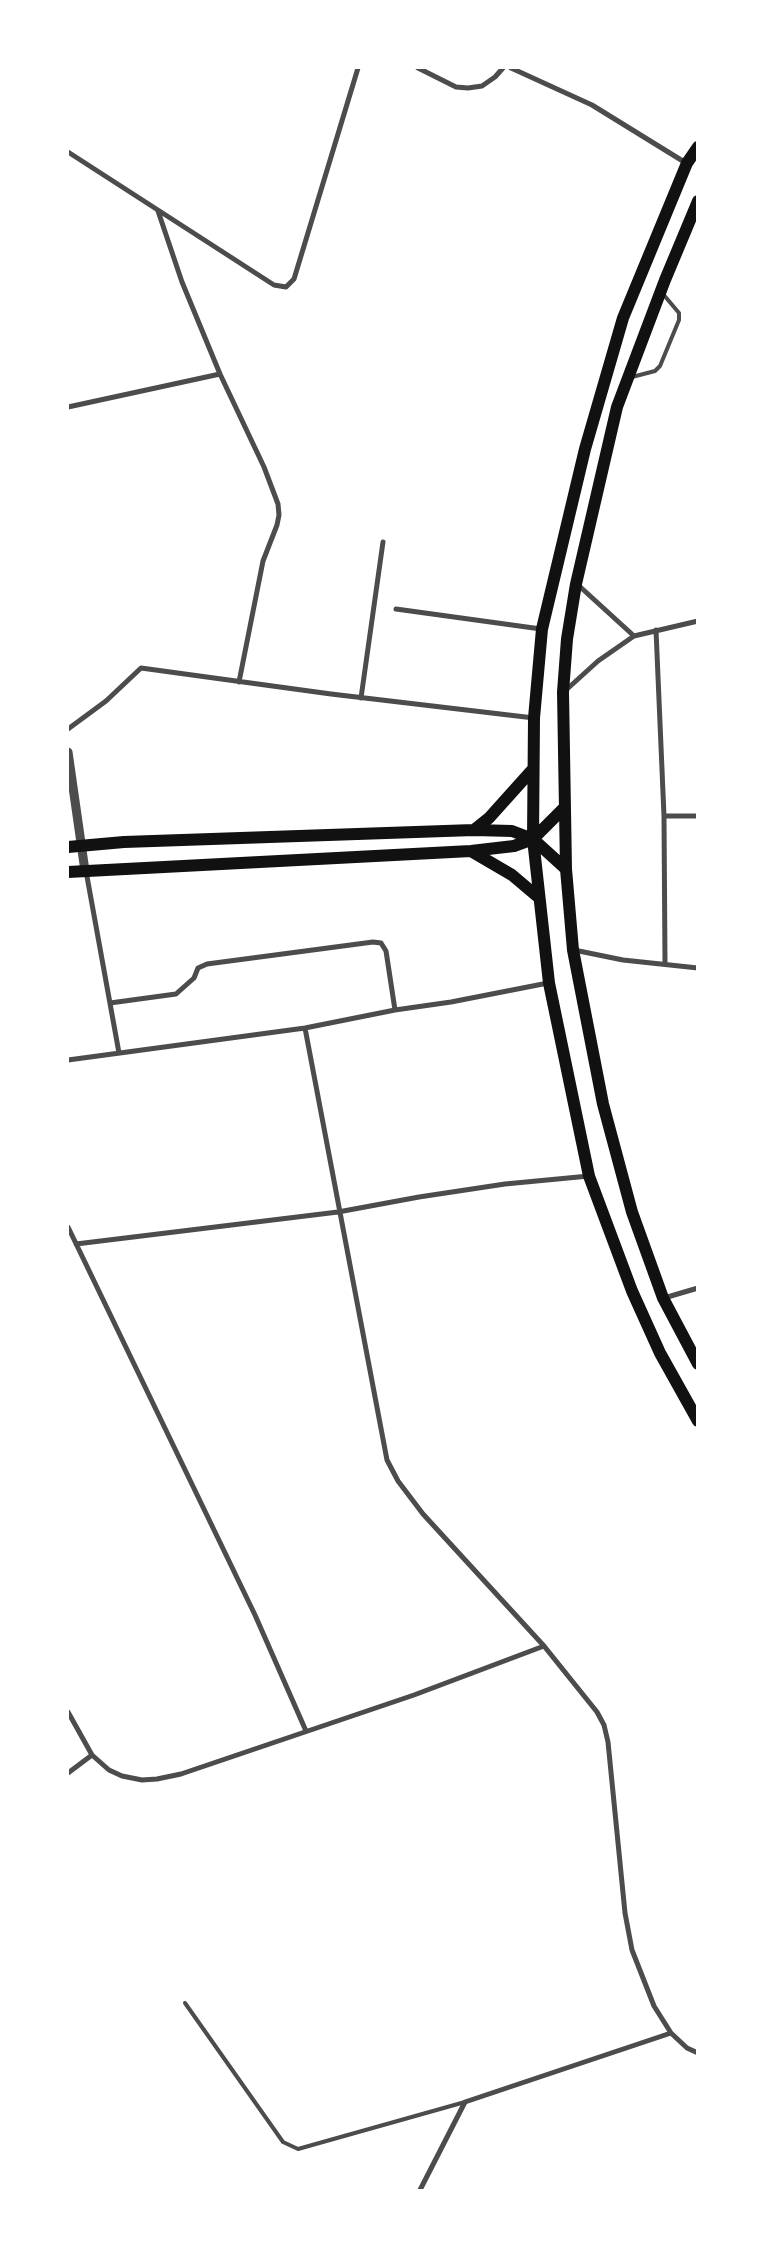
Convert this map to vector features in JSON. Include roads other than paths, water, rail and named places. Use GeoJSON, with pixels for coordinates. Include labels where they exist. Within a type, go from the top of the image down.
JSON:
{"type":"FeatureCollection","features":[{"type":"Feature","properties":{"kind":"main road"},"geometry":{"type":"LineString","coordinates":[[698,147],[688,163],[623,318],[584,449],[542,629],[534,718],[533,769],[533,839],[549,983],[589,1176],[632,1291],[660,1353],[698,1421]]}},
{"type":"Feature","properties":{"kind":"main road"},"geometry":{"type":"LineString","coordinates":[[698,201],[617,406],[576,584],[567,639],[563,692],[566,869],[573,950],[603,1104],[632,1212],[663,1298],[698,1364]]}},
{"type":"Feature","properties":{"kind":"main road"},"geometry":{"type":"LineString","coordinates":[[474,830],[489,818],[533,769]]}},
{"type":"Feature","properties":{"kind":"main road"},"geometry":{"type":"LineString","coordinates":[[68,872],[471,851],[514,846],[533,839],[564,808]]}},
{"type":"Feature","properties":{"kind":"main road"},"geometry":{"type":"LineString","coordinates":[[68,847],[474,830],[512,831],[533,839],[566,869]]}},
{"type":"Feature","properties":{"kind":"main road"},"geometry":{"type":"LineString","coordinates":[[471,851],[512,875],[538,897]]}},
{"type":"Feature","properties":{"kind":"street"},"geometry":{"type":"LineString","coordinates":[[68,152],[274,285],[286,287],[294,279],[358,68]]}},
{"type":"Feature","properties":{"kind":"street"},"geometry":{"type":"LineString","coordinates":[[418,68],[456,87],[468,88],[482,86],[495,77],[503,68]]}},
{"type":"Feature","properties":{"kind":"street"},"geometry":{"type":"LineString","coordinates":[[511,68],[592,105],[688,163]]}},
{"type":"Feature","properties":{"kind":"street"},"geometry":{"type":"LineString","coordinates":[[158,211],[182,282],[220,374],[264,467],[278,504],[279,515],[263,561],[238,682]]}},
{"type":"Feature","properties":{"kind":"street"},"geometry":{"type":"LineString","coordinates":[[68,407],[220,374]]}},
{"type":"Feature","properties":{"kind":"street"},"geometry":{"type":"LineString","coordinates":[[361,698],[383,542]]}},
{"type":"Feature","properties":{"kind":"street"},"geometry":{"type":"LineString","coordinates":[[576,584],[634,636]]}},
{"type":"Feature","properties":{"kind":"street"},"geometry":{"type":"LineString","coordinates":[[396,609],[542,629]]}},
{"type":"Feature","properties":{"kind":"street"},"geometry":{"type":"LineString","coordinates":[[563,692],[598,662],[634,636],[698,621]]}},
{"type":"Feature","properties":{"kind":"street"},"geometry":{"type":"LineString","coordinates":[[656,630],[664,816],[665,963]]}},
{"type":"Feature","properties":{"kind":"street"},"geometry":{"type":"LineString","coordinates":[[68,729],[106,701],[141,668],[361,698],[534,718]]}},
{"type":"Feature","properties":{"kind":"street"},"geometry":{"type":"LineString","coordinates":[[68,752],[81,845],[119,1053]]}},
{"type":"Feature","properties":{"kind":"street"},"geometry":{"type":"LineString","coordinates":[[664,816],[698,816]]}},
{"type":"Feature","properties":{"kind":"street"},"geometry":{"type":"LineString","coordinates":[[110,1003],[176,994],[191,982],[198,968],[207,964],[373,942],[381,943],[386,951],[395,1010]]}},
{"type":"Feature","properties":{"kind":"street"},"geometry":{"type":"LineString","coordinates":[[573,950],[623,960],[698,968]]}},
{"type":"Feature","properties":{"kind":"street"},"geometry":{"type":"LineString","coordinates":[[68,1060],[305,1028],[549,983]]}},
{"type":"Feature","properties":{"kind":"street"},"geometry":{"type":"LineString","coordinates":[[305,1028],[338,1212],[387,1460],[398,1481],[423,1514],[544,1646],[598,1712],[604,1725],[608,1742],[625,1913],[632,1950],[654,2006],[671,2034],[687,2048],[698,2053]]}},
{"type":"Feature","properties":{"kind":"street"},"geometry":{"type":"LineString","coordinates":[[76,1244],[338,1212],[495,1186],[589,1176]]}},
{"type":"Feature","properties":{"kind":"street"},"geometry":{"type":"LineString","coordinates":[[68,1228],[255,1615],[306,1731]]}},
{"type":"Feature","properties":{"kind":"street"},"geometry":{"type":"LineString","coordinates":[[663,1298],[698,1288]]}},
{"type":"Feature","properties":{"kind":"street"},"geometry":{"type":"LineString","coordinates":[[68,1712],[92,1755],[108,1770],[122,1776],[142,1780],[157,1779],[181,1774],[414,1696],[544,1646]]}},
{"type":"Feature","properties":{"kind":"street"},"geometry":{"type":"LineString","coordinates":[[68,1773],[92,1755]]}},
{"type":"Feature","properties":{"kind":"street"},"geometry":{"type":"LineString","coordinates":[[420,2190],[464,2102],[671,2034]]}},
{"type":"Feature","properties":{"kind":"lane"},"geometry":{"type":"LineString","coordinates":[[628,379],[655,371],[660,366],[679,320],[679,313],[661,291]]}},
{"type":"Feature","properties":{"kind":"lane"},"geometry":{"type":"LineString","coordinates":[[186,2003],[283,2142],[298,2149],[464,2102]]}}]}
